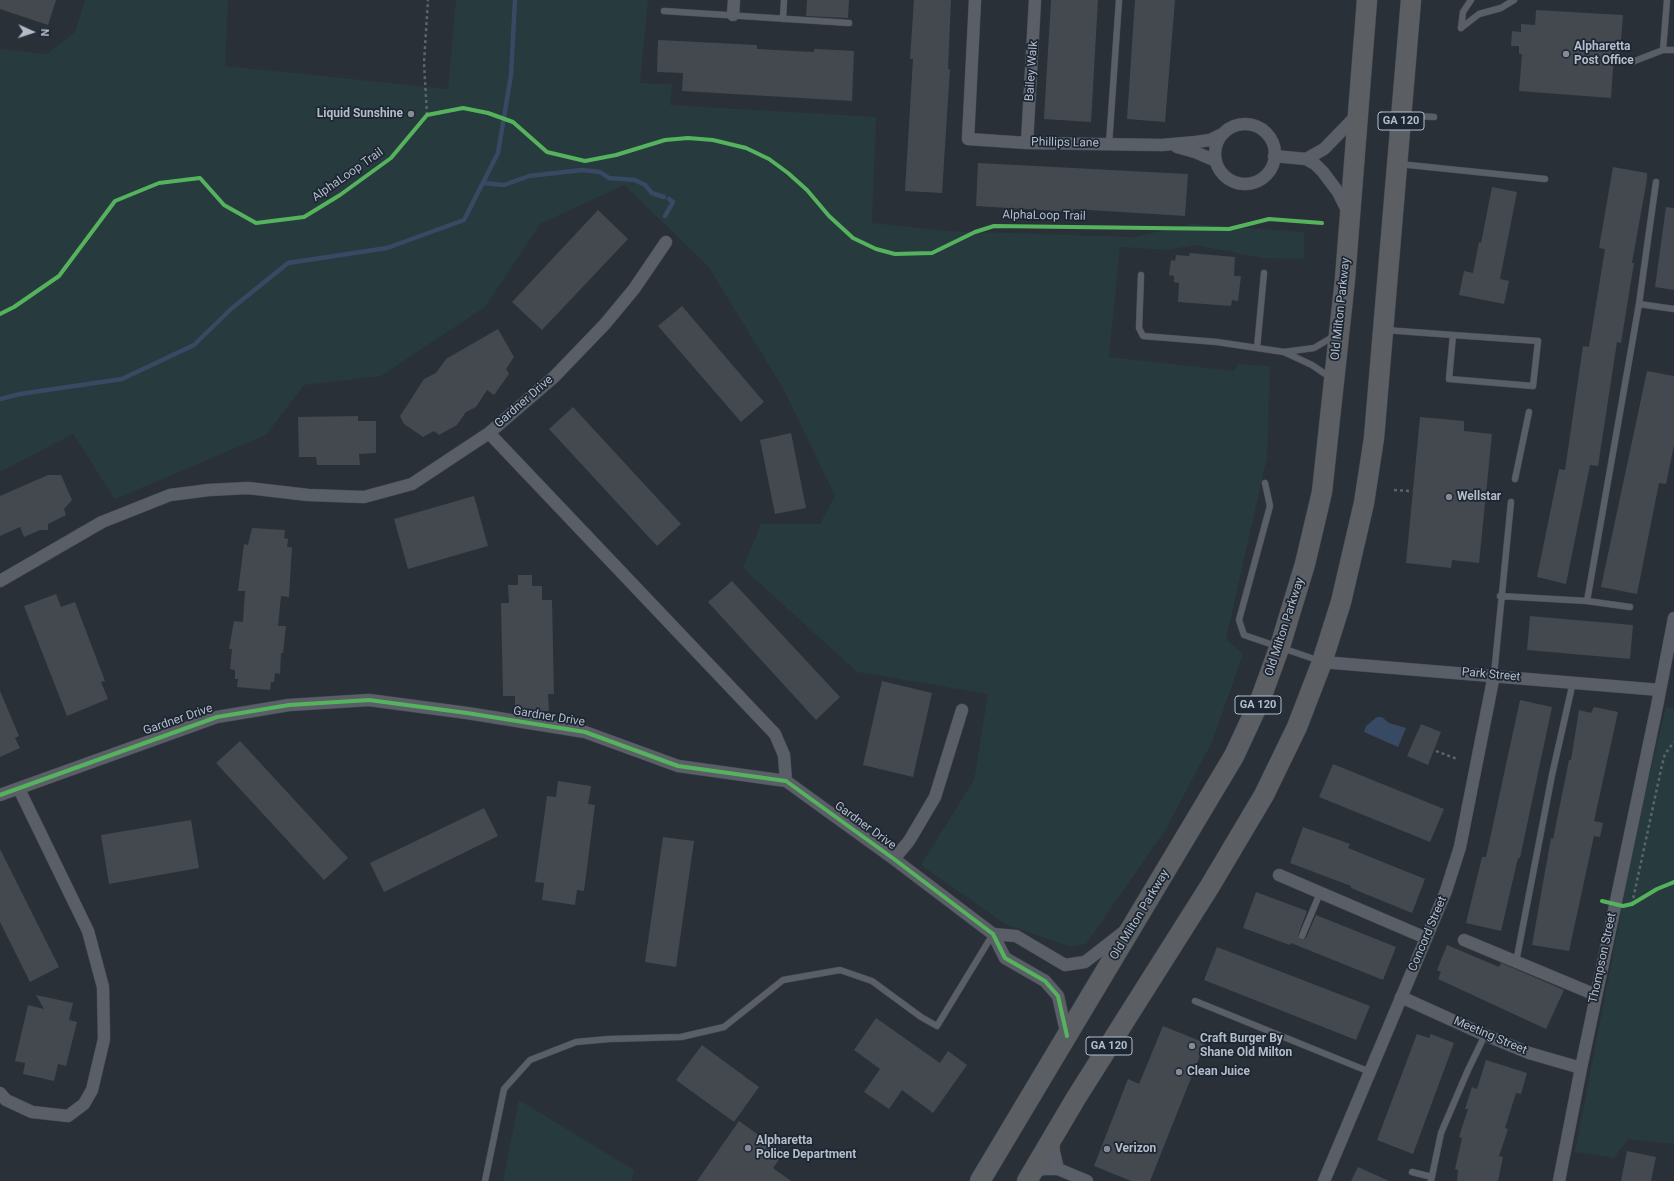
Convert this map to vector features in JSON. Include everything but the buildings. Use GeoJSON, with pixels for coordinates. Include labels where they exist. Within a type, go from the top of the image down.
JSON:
{"type":"FeatureCollection","features":[{"type":"Feature","properties":{"kind":"highway","name":"Old Milton Parkway"},"geometry":{"type":"LineString","coordinates":[[980,1181],[1234,756],[1261,698],[1279,648],[1305,564],[1322,492],[1350,215],[1356,115],[1367,0]]}},
{"type":"Feature","properties":{"kind":"highway","name":"GA 120"},"geometry":{"type":"LineString","coordinates":[[1030,1177],[1210,886],[1264,795],[1297,726],[1322,662],[1341,602],[1364,503],[1374,438],[1411,0]]}},
{"type":"Feature","properties":{"kind":"street"},"geometry":{"type":"LineString","coordinates":[[733,15],[734,0]]}},
{"type":"Feature","properties":{"kind":"street","name":"Phillips Lane"},"geometry":{"type":"LineString","coordinates":[[975,0],[968,139],[1027,143],[1162,145],[1210,140],[1222,134]]}},
{"type":"Feature","properties":{"kind":"street","name":"Bailey Walk"},"geometry":{"type":"LineString","coordinates":[[1027,143],[1035,0]]}},
{"type":"Feature","properties":{"kind":"street"},"geometry":{"type":"LineString","coordinates":[[1306,159],[1324,149],[1356,115]]}},
{"type":"Feature","properties":{"kind":"street"},"geometry":{"type":"LineString","coordinates":[[1238,124],[1247,124],[1256,126],[1264,131],[1270,138],[1274,156],[1272,165],[1261,179],[1252,183],[1243,183],[1226,177],[1220,170],[1216,161],[1216,147],[1222,134],[1229,128],[1238,124]]}},
{"type":"Feature","properties":{"kind":"street","name":"Phillips Lane"},"geometry":{"type":"LineString","coordinates":[[1162,145],[1192,151],[1216,161]]}},
{"type":"Feature","properties":{"kind":"street"},"geometry":{"type":"LineString","coordinates":[[1274,156],[1306,159],[1323,172],[1338,192],[1350,215]]}},
{"type":"Feature","properties":{"kind":"street","name":"Gardner Drive"},"geometry":{"type":"LineString","coordinates":[[0,581],[102,522],[170,495],[209,490],[248,488],[308,495],[364,497],[412,484],[489,433],[554,377],[605,324],[634,289],[666,242]]}},
{"type":"Feature","properties":{"kind":"street"},"geometry":{"type":"LineString","coordinates":[[489,433],[775,734],[784,755],[786,781]]}},
{"type":"Feature","properties":{"kind":"street","name":"Thompson Street"},"geometry":{"type":"LineString","coordinates":[[1559,1181],[1614,904],[1674,618]]}},
{"type":"Feature","properties":{"kind":"street","name":"Park Street"},"geometry":{"type":"LineString","coordinates":[[1322,662],[1494,675],[1660,690]]}},
{"type":"Feature","properties":{"kind":"street","name":"Concord Street"},"geometry":{"type":"LineString","coordinates":[[1324,1181],[1446,891],[1460,847],[1494,675]]}},
{"type":"Feature","properties":{"kind":"street","name":"Gardner Drive"},"geometry":{"type":"LineString","coordinates":[[0,795],[217,717],[289,705],[369,700],[467,713],[586,732],[678,766],[786,781],[894,859],[993,934],[1005,958],[1045,981],[1058,996],[1067,1036]]}},
{"type":"Feature","properties":{"kind":"street"},"geometry":{"type":"LineString","coordinates":[[894,859],[909,841],[935,797],[962,710]]}},
{"type":"Feature","properties":{"kind":"street"},"geometry":{"type":"LineString","coordinates":[[0,1093],[6,1100],[32,1112],[68,1116],[84,1104],[92,1090],[104,1040],[103,987],[88,931],[19,789]]}},
{"type":"Feature","properties":{"kind":"street"},"geometry":{"type":"LineString","coordinates":[[1279,875],[1426,938]]}},
{"type":"Feature","properties":{"kind":"street"},"geometry":{"type":"LineString","coordinates":[[993,934],[1016,936],[1065,965],[1085,962],[1135,923]]}},
{"type":"Feature","properties":{"kind":"street"},"geometry":{"type":"LineString","coordinates":[[1464,940],[1596,995]]}},
{"type":"Feature","properties":{"kind":"street","name":"Meeting Street"},"geometry":{"type":"LineString","coordinates":[[1401,997],[1529,1053],[1581,1068]]}},
{"type":"Feature","properties":{"kind":"street"},"geometry":{"type":"LineString","coordinates":[[1053,1139],[1054,1157],[1058,1169]]}},
{"type":"Feature","properties":{"kind":"street"},"geometry":{"type":"LineString","coordinates":[[1030,1177],[1043,1169],[1058,1169],[1087,1181]]}},
{"type":"Feature","properties":{"kind":"lane"},"geometry":{"type":"LineString","coordinates":[[783,19],[784,0]]}},
{"type":"Feature","properties":{"kind":"lane"},"geometry":{"type":"LineString","coordinates":[[1109,144],[1118,0]]}},
{"type":"Feature","properties":{"kind":"lane"},"geometry":{"type":"LineString","coordinates":[[1470,0],[1463,12],[1461,28],[1478,14],[1502,8],[1514,0]]}},
{"type":"Feature","properties":{"kind":"lane"},"geometry":{"type":"LineString","coordinates":[[1663,50],[1667,0]]}},
{"type":"Feature","properties":{"kind":"lane"},"geometry":{"type":"LineString","coordinates":[[664,11],[849,23]]}},
{"type":"Feature","properties":{"kind":"lane"},"geometry":{"type":"LineString","coordinates":[[1632,62],[1663,50],[1674,50]]}},
{"type":"Feature","properties":{"kind":"lane"},"geometry":{"type":"LineString","coordinates":[[1402,115],[1434,117]]}},
{"type":"Feature","properties":{"kind":"lane"},"geometry":{"type":"LineString","coordinates":[[1398,164],[1545,179]]}},
{"type":"Feature","properties":{"kind":"lane"},"geometry":{"type":"LineString","coordinates":[[1587,601],[1639,304],[1656,182]]}},
{"type":"Feature","properties":{"kind":"lane"},"geometry":{"type":"LineString","coordinates":[[1257,348],[1264,273]]}},
{"type":"Feature","properties":{"kind":"lane"},"geometry":{"type":"LineString","coordinates":[[1141,275],[1139,328],[1143,336],[1217,342],[1284,352],[1314,348],[1339,333]]}},
{"type":"Feature","properties":{"kind":"lane"},"geometry":{"type":"LineString","coordinates":[[1639,304],[1674,309]]}},
{"type":"Feature","properties":{"kind":"lane"},"geometry":{"type":"LineString","coordinates":[[1384,330],[1538,341],[1533,386],[1449,379],[1453,335]]}},
{"type":"Feature","properties":{"kind":"lane"},"geometry":{"type":"LineString","coordinates":[[1284,352],[1312,365],[1334,380]]}},
{"type":"Feature","properties":{"kind":"lane"},"geometry":{"type":"LineString","coordinates":[[1515,479],[1529,412]]}},
{"type":"Feature","properties":{"kind":"lane"},"geometry":{"type":"LineString","coordinates":[[1265,482],[1270,506],[1238,620],[1244,635],[1322,662]]}},
{"type":"Feature","properties":{"kind":"lane"},"geometry":{"type":"LineString","coordinates":[[1494,675],[1500,596],[1511,502]]}},
{"type":"Feature","properties":{"kind":"lane"},"geometry":{"type":"LineString","coordinates":[[1500,596],[1587,601],[1630,607]]}},
{"type":"Feature","properties":{"kind":"lane"},"geometry":{"type":"LineString","coordinates":[[1516,962],[1552,775],[1573,682]]}},
{"type":"Feature","properties":{"kind":"lane"},"geometry":{"type":"LineString","coordinates":[[1302,936],[1320,893]]}},
{"type":"Feature","properties":{"kind":"lane"},"geometry":{"type":"LineString","coordinates":[[485,1181],[504,1089],[530,1060],[576,1042],[609,1039],[681,1037],[724,1027],[783,980],[840,970],[872,981],[937,1026],[993,934]]}},
{"type":"Feature","properties":{"kind":"lane"},"geometry":{"type":"LineString","coordinates":[[1195,1001],[1370,1072]]}},
{"type":"Feature","properties":{"kind":"lane"},"geometry":{"type":"LineString","coordinates":[[1412,1172],[1431,1179],[1441,1133],[1485,1035]]}},
{"type":"Feature","properties":{"kind":"path"},"geometry":{"type":"LineString","coordinates":[[428,0],[424,63],[428,115]]}},
{"type":"Feature","properties":{"kind":"path"},"geometry":{"type":"LineString","coordinates":[[423,120],[428,115],[433,114]]}},
{"type":"Feature","properties":{"kind":"path"},"geometry":{"type":"LineString","coordinates":[[1394,490],[1409,490]]}},
{"type":"Feature","properties":{"kind":"path"},"geometry":{"type":"LineString","coordinates":[[1632,904],[1662,764],[1666,754],[1674,742]]}},
{"type":"Feature","properties":{"kind":"path"},"geometry":{"type":"LineString","coordinates":[[1436,751],[1457,759]]}},
{"type":"Feature","properties":{"kind":"path"},"geometry":{"type":"LineString","coordinates":[[1614,904],[1623,906],[1632,904],[1638,900]]}},
{"type":"Feature","properties":{"kind":"green space"},"geometry":{"type":"Polygon","coordinates":[[[85,0],[228,0],[225,66],[448,89],[456,0],[648,0],[640,83],[672,84],[670,105],[876,117],[872,223],[947,231],[1134,237],[1193,224],[1304,232],[1304,259],[1263,258],[1195,245],[1167,250],[1120,247],[1109,357],[1234,371],[1238,364],[1270,366],[1267,457],[1226,639],[1243,654],[1212,742],[1166,829],[1086,944],[1070,947],[1005,924],[921,865],[974,780],[988,694],[857,672],[743,568],[761,524],[820,524],[835,496],[784,390],[708,266],[624,185],[540,224],[485,307],[381,376],[304,385],[266,435],[115,499],[73,434],[0,472],[0,49],[47,54],[75,32],[85,0]]]}},
{"type":"Feature","properties":{"kind":"green space"},"geometry":{"type":"Polygon","coordinates":[[[1666,707],[1674,708],[1674,1144],[1628,1139],[1614,1158],[1575,1152],[1621,913],[1616,912],[1666,707]]]}},
{"type":"Feature","properties":{"kind":"green space"},"geometry":{"type":"Polygon","coordinates":[[[519,1100],[634,1170],[632,1181],[503,1181],[519,1100]]]}},
{"type":"Feature","properties":{"kind":"water"},"geometry":{"type":"Polygon","coordinates":[[[1377,717],[1382,717],[1389,723],[1406,728],[1398,747],[1364,732],[1366,726],[1377,717]]]}},
{"type":"Feature","properties":{"kind":"waterway"},"geometry":{"type":"LineString","coordinates":[[0,399],[20,394],[122,379],[194,345],[231,309],[288,263],[387,248],[464,220],[498,153],[511,75],[515,0]]}},
{"type":"Feature","properties":{"kind":"waterway"},"geometry":{"type":"LineString","coordinates":[[483,183],[504,185],[529,176],[582,170],[600,172],[609,178],[635,180],[645,185],[652,193],[664,197]]}},
{"type":"Feature","properties":{"kind":"waterway"},"geometry":{"type":"LineString","coordinates":[[665,216],[673,202],[669,199]]}},
{"type":"Feature","properties":{"kind":"cycle path","name":"AlphaLoop Trail"},"geometry":{"type":"LineString","coordinates":[[0,314],[14,307],[59,276],[115,201],[159,183],[200,178],[224,205],[256,223],[304,217],[340,195],[391,158],[427,115],[463,108],[488,113],[513,122],[547,152],[585,161],[616,155],[665,140],[688,138],[713,140],[746,148],[769,159],[788,173],[807,190],[829,216],[853,238],[876,249],[895,254],[932,253],[975,232],[994,226],[1229,229],[1269,219],[1322,223]]}},
{"type":"Feature","properties":{"kind":"cycle path"},"geometry":{"type":"LineString","coordinates":[[0,795],[217,717],[289,705],[369,700],[467,713],[585,732],[678,766],[786,781],[894,859],[993,934],[1005,958],[1045,981],[1058,996],[1067,1036]]}},
{"type":"Feature","properties":{"kind":"cycle path"},"geometry":{"type":"LineString","coordinates":[[1602,901],[1623,906],[1632,904],[1657,889],[1674,882]]}},
{"type":"Feature","properties":{"kind":"place","name":"Alpharetta Post Office"},"geometry":{"type":"Point","coordinates":[1566,54]}},
{"type":"Feature","properties":{"kind":"place","name":"Liquid Sunshine"},"geometry":{"type":"Point","coordinates":[411,114]}},
{"type":"Feature","properties":{"kind":"place","name":"Wellstar"},"geometry":{"type":"Point","coordinates":[1449,497]}},
{"type":"Feature","properties":{"kind":"place","name":"Craft Burger By Shane Old Milton"},"geometry":{"type":"Point","coordinates":[1192,1046]}},
{"type":"Feature","properties":{"kind":"place","name":"Clean Juice"},"geometry":{"type":"Point","coordinates":[1179,1072]}},
{"type":"Feature","properties":{"kind":"place","name":"Alpharetta Police Department"},"geometry":{"type":"Point","coordinates":[748,1148]}},
{"type":"Feature","properties":{"kind":"place","name":"Verizon"},"geometry":{"type":"Point","coordinates":[1107,1149]}}]}
